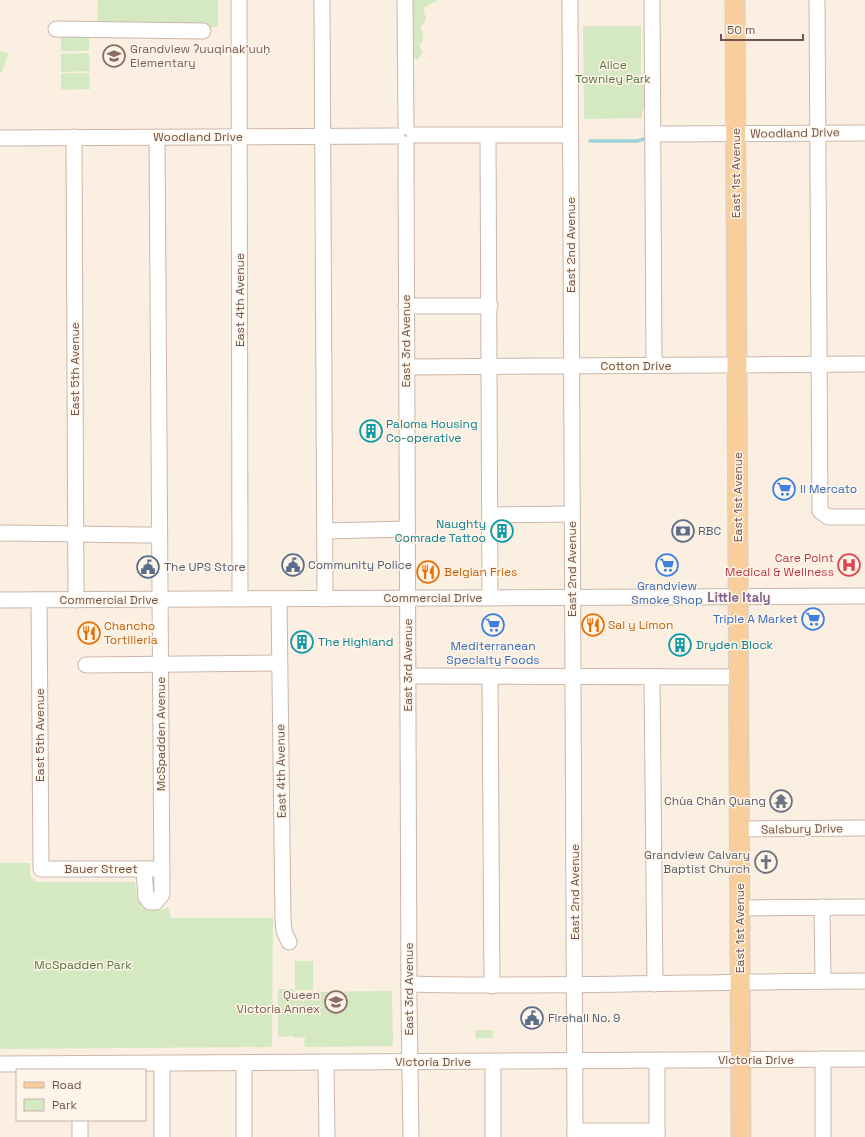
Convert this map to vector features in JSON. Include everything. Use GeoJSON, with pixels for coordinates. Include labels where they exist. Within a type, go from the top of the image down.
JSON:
{"type":"FeatureCollection","features":[{"type":"Feature","properties":{"kind":"main road","name":"East 1st Avenue"},"geometry":{"type":"LineString","coordinates":[[735,0],[741,1137]]}},
{"type":"Feature","properties":{"kind":"street","name":"East 4th Avenue"},"geometry":{"type":"LineString","coordinates":[[239,0],[240,599]]}},
{"type":"Feature","properties":{"kind":"street"},"geometry":{"type":"LineString","coordinates":[[322,0],[326,599]]}},
{"type":"Feature","properties":{"kind":"street","name":"East 3rd Avenue"},"geometry":{"type":"LineString","coordinates":[[405,0],[411,1137]]}},
{"type":"Feature","properties":{"kind":"street","name":"East 2nd Avenue"},"geometry":{"type":"LineString","coordinates":[[570,0],[575,1134]]}},
{"type":"Feature","properties":{"kind":"street"},"geometry":{"type":"LineString","coordinates":[[652,0],[654,366]]}},
{"type":"Feature","properties":{"kind":"street"},"geometry":{"type":"LineString","coordinates":[[817,0],[819,133],[820,510],[828,517],[865,517]]}},
{"type":"Feature","properties":{"kind":"street"},"geometry":{"type":"LineString","coordinates":[[56,29],[203,31]]}},
{"type":"Feature","properties":{"kind":"street","name":"Woodland Drive"},"geometry":{"type":"LineString","coordinates":[[653,134],[865,133]]}},
{"type":"Feature","properties":{"kind":"street","name":"Woodland Drive"},"geometry":{"type":"LineString","coordinates":[[0,138],[488,136],[570,134]]}},
{"type":"Feature","properties":{"kind":"street"},"geometry":{"type":"LineString","coordinates":[[488,136],[490,306],[490,598]]}},
{"type":"Feature","properties":{"kind":"street","name":"East 5th Avenue"},"geometry":{"type":"LineString","coordinates":[[74,137],[76,600]]}},
{"type":"Feature","properties":{"kind":"street","name":"McSpadden Avenue"},"geometry":{"type":"LineString","coordinates":[[144,869],[146,898],[153,902],[160,899],[162,894],[158,535],[157,137]]}},
{"type":"Feature","properties":{"kind":"street"},"geometry":{"type":"LineString","coordinates":[[406,306],[490,306]]}},
{"type":"Feature","properties":{"kind":"street","name":"Cotton Drive"},"geometry":{"type":"LineString","coordinates":[[407,367],[865,364]]}},
{"type":"Feature","properties":{"kind":"street"},"geometry":{"type":"LineString","coordinates":[[490,515],[572,514]]}},
{"type":"Feature","properties":{"kind":"street"},"geometry":{"type":"LineString","coordinates":[[325,531],[407,529]]}},
{"type":"Feature","properties":{"kind":"street"},"geometry":{"type":"LineString","coordinates":[[0,533],[76,534],[89,536],[158,535]]}},
{"type":"Feature","properties":{"kind":"street","name":"Commercial Drive"},"geometry":{"type":"LineString","coordinates":[[0,600],[865,596]]}},
{"type":"Feature","properties":{"kind":"street","name":"East 4th Avenue"},"geometry":{"type":"LineString","coordinates":[[279,599],[283,918],[284,931],[289,942]]}},
{"type":"Feature","properties":{"kind":"street","name":"East 5th Avenue"},"geometry":{"type":"LineString","coordinates":[[40,600],[40,869]]}},
{"type":"Feature","properties":{"kind":"street"},"geometry":{"type":"LineString","coordinates":[[86,665],[279,663]]}},
{"type":"Feature","properties":{"kind":"street"},"geometry":{"type":"LineString","coordinates":[[408,676],[739,677]]}},
{"type":"Feature","properties":{"kind":"street"},"geometry":{"type":"LineString","coordinates":[[490,676],[492,986]]}},
{"type":"Feature","properties":{"kind":"street"},"geometry":{"type":"LineString","coordinates":[[652,677],[655,984]]}},
{"type":"Feature","properties":{"kind":"street","name":"Salsbury Drive"},"geometry":{"type":"LineString","coordinates":[[740,829],[865,828]]}},
{"type":"Feature","properties":{"kind":"street","name":"Bauer Street"},"geometry":{"type":"LineString","coordinates":[[40,869],[162,868]]}},
{"type":"Feature","properties":{"kind":"street"},"geometry":{"type":"LineString","coordinates":[[822,907],[823,981]]}},
{"type":"Feature","properties":{"kind":"street"},"geometry":{"type":"LineString","coordinates":[[740,908],[865,907]]}},
{"type":"Feature","properties":{"kind":"street"},"geometry":{"type":"LineString","coordinates":[[409,984],[492,986],[865,981]]}},
{"type":"Feature","properties":{"kind":"street"},"geometry":{"type":"LineString","coordinates":[[823,1059],[823,1137]]}},
{"type":"Feature","properties":{"kind":"street","name":"Victoria Drive"},"geometry":{"type":"LineString","coordinates":[[0,1064],[80,1067],[244,1063],[865,1059]]}},
{"type":"Feature","properties":{"kind":"street"},"geometry":{"type":"LineString","coordinates":[[575,1134],[657,1134],[657,1061]]}},
{"type":"Feature","properties":{"kind":"street"},"geometry":{"type":"LineString","coordinates":[[493,1062],[493,1137]]}},
{"type":"Feature","properties":{"kind":"street"},"geometry":{"type":"LineString","coordinates":[[244,1063],[244,1137]]}},
{"type":"Feature","properties":{"kind":"street"},"geometry":{"type":"LineString","coordinates":[[326,1063],[327,1137]]}},
{"type":"Feature","properties":{"kind":"street"},"geometry":{"type":"LineString","coordinates":[[162,1064],[162,1137]]}},
{"type":"Feature","properties":{"kind":"street"},"geometry":{"type":"LineString","coordinates":[[80,1121],[80,1137]]}},
{"type":"Feature","properties":{"kind":"green space"},"geometry":{"type":"Polygon","coordinates":[[[98,0],[218,0],[218,27],[97,28],[98,0]]]}},
{"type":"Feature","properties":{"kind":"green space"},"geometry":{"type":"Polygon","coordinates":[[[410,0],[438,0],[423,8],[426,19],[420,29],[422,29],[423,40],[419,45],[423,52],[417,60],[411,54],[415,45],[412,42],[410,22],[414,16],[411,15],[410,0]]]}},
{"type":"Feature","properties":{"kind":"green space","name":"Alice Townley Park"},"geometry":{"type":"Polygon","coordinates":[[[583,26],[641,26],[641,85],[645,85],[645,110],[642,111],[642,118],[584,119],[583,26]]]}},
{"type":"Feature","properties":{"kind":"green space"},"geometry":{"type":"Polygon","coordinates":[[[89,34],[89,51],[61,51],[61,35],[89,34]]]}},
{"type":"Feature","properties":{"kind":"green space"},"geometry":{"type":"Polygon","coordinates":[[[0,51],[8,54],[2,72],[0,72],[0,51]]]}},
{"type":"Feature","properties":{"kind":"green space"},"geometry":{"type":"Polygon","coordinates":[[[89,53],[90,71],[61,72],[61,54],[89,53]]]}},
{"type":"Feature","properties":{"kind":"green space"},"geometry":{"type":"Polygon","coordinates":[[[61,73],[89,73],[90,89],[61,90],[61,73]]]}},
{"type":"Feature","properties":{"kind":"green space","name":"McSpadden Park"},"geometry":{"type":"Polygon","coordinates":[[[0,863],[30,863],[30,876],[37,882],[135,882],[137,898],[143,908],[150,910],[162,910],[168,907],[171,918],[273,918],[272,1047],[0,1049],[0,863]]]}},
{"type":"Feature","properties":{"kind":"green space"},"geometry":{"type":"Polygon","coordinates":[[[295,961],[313,961],[313,990],[295,990],[295,961]]]}},
{"type":"Feature","properties":{"kind":"green space"},"geometry":{"type":"Polygon","coordinates":[[[278,989],[293,989],[304,1003],[304,992],[392,991],[393,1046],[304,1047],[305,1037],[278,1037],[278,989]]]}},
{"type":"Feature","properties":{"kind":"green space"},"geometry":{"type":"Polygon","coordinates":[[[475,1030],[493,1030],[493,1038],[476,1038],[475,1030]]]}},
{"type":"Feature","properties":{"kind":"waterway"},"geometry":{"type":"LineString","coordinates":[[590,141],[637,141],[644,139]]}},
{"type":"Feature","properties":{"kind":"place","name":"Grandview ʔuuqinak’uuḥ Elementary"},"geometry":{"type":"Point","coordinates":[114,56]}},
{"type":"Feature","properties":{"kind":"place","name":"Paloma Housing Co-operative"},"geometry":{"type":"Point","coordinates":[371,431]}},
{"type":"Feature","properties":{"kind":"place","name":"Il Mercato"},"geometry":{"type":"Point","coordinates":[784,489]}},
{"type":"Feature","properties":{"kind":"place","name":"Naughty Comrade Tattoo"},"geometry":{"type":"Point","coordinates":[502,531]}},
{"type":"Feature","properties":{"kind":"place","name":"RBC"},"geometry":{"type":"Point","coordinates":[683,531]}},
{"type":"Feature","properties":{"kind":"place","name":"Community Police"},"geometry":{"type":"Point","coordinates":[293,565]}},
{"type":"Feature","properties":{"kind":"place","name":"Grandview Smoke Shop"},"geometry":{"type":"Point","coordinates":[667,565]}},
{"type":"Feature","properties":{"kind":"place","name":"Care Point Medical & Wellness"},"geometry":{"type":"Point","coordinates":[849,565]}},
{"type":"Feature","properties":{"kind":"place","name":"The UPS Store"},"geometry":{"type":"Point","coordinates":[148,567]}},
{"type":"Feature","properties":{"kind":"place","name":"Belgian Fries"},"geometry":{"type":"Point","coordinates":[428,572]}},
{"type":"Feature","properties":{"kind":"place","name":"Triple A Market"},"geometry":{"type":"Point","coordinates":[813,619]}},
{"type":"Feature","properties":{"kind":"place","name":"Mediterranean Specialty Foods"},"geometry":{"type":"Point","coordinates":[493,625]}},
{"type":"Feature","properties":{"kind":"place","name":"Sal y Limon"},"geometry":{"type":"Point","coordinates":[593,625]}},
{"type":"Feature","properties":{"kind":"place","name":"Chancho Tortilleria"},"geometry":{"type":"Point","coordinates":[89,633]}},
{"type":"Feature","properties":{"kind":"place","name":"The Highland"},"geometry":{"type":"Point","coordinates":[302,642]}},
{"type":"Feature","properties":{"kind":"place","name":"Dryden Block"},"geometry":{"type":"Point","coordinates":[680,645]}},
{"type":"Feature","properties":{"kind":"place","name":"Chùa Chân Quang"},"geometry":{"type":"Point","coordinates":[781,801]}},
{"type":"Feature","properties":{"kind":"place","name":"Grandview Calvary Baptist Church"},"geometry":{"type":"Point","coordinates":[766,862]}},
{"type":"Feature","properties":{"kind":"place","name":"Queen Victoria Annex"},"geometry":{"type":"Point","coordinates":[336,1002]}},
{"type":"Feature","properties":{"kind":"place","name":"Firehall No. 9"},"geometry":{"type":"Point","coordinates":[532,1018]}},
{"type":"Feature","properties":{"kind":"district","name":"Little Italy"},"geometry":{"type":"Point","coordinates":[739,597]}}]}
